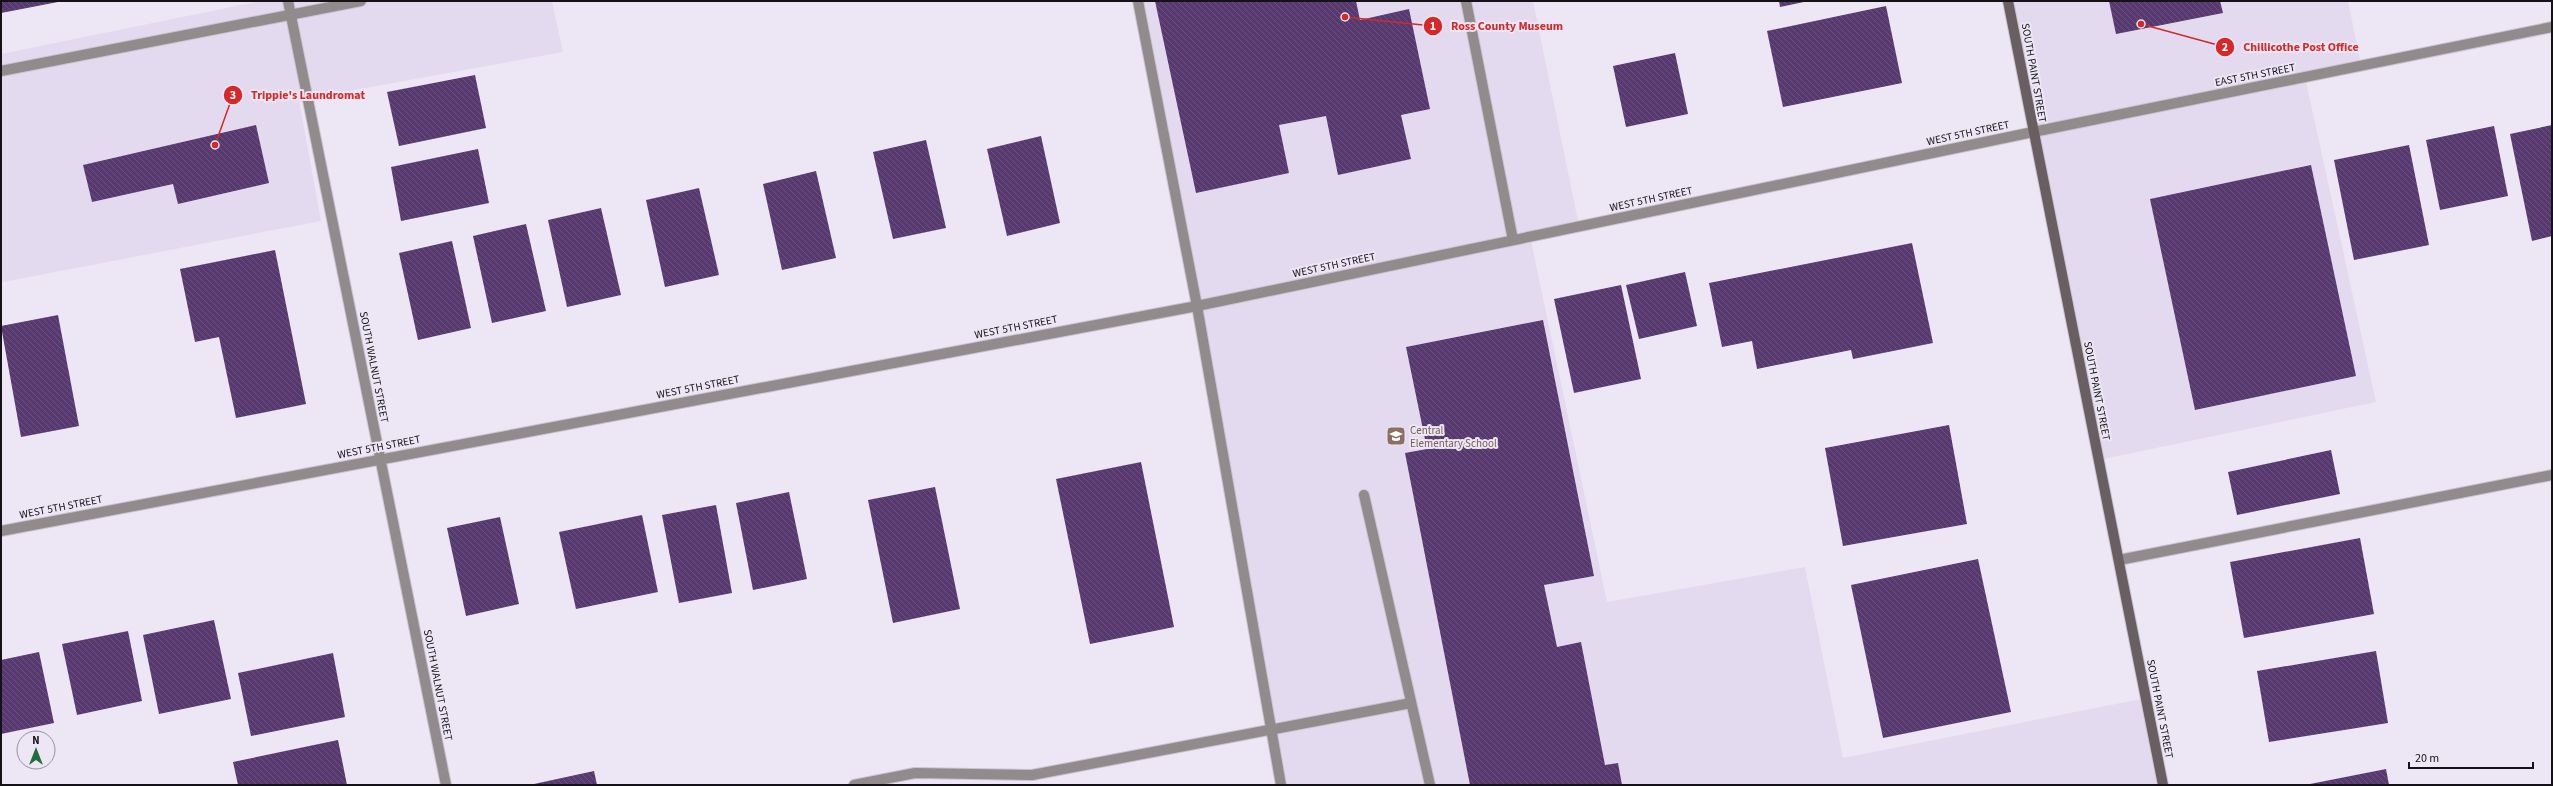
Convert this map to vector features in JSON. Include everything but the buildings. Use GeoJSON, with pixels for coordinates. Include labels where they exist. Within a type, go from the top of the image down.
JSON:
{"type":"FeatureCollection","features":[{"type":"Feature","properties":{"kind":"main road","name":"SOUTH PAINT STREET"},"geometry":{"type":"LineString","coordinates":[[2008,1],[2033,132],[2120,560],[2163,785]]}},
{"type":"Feature","properties":{"kind":"street","name":"SOUTH WALNUT STREET"},"geometry":{"type":"LineString","coordinates":[[288,1],[446,785]]}},
{"type":"Feature","properties":{"kind":"street"},"geometry":{"type":"LineString","coordinates":[[1,71],[291,16],[361,1]]}},
{"type":"Feature","properties":{"kind":"street"},"geometry":{"type":"LineString","coordinates":[[1138,1],[1197,306],[1281,785]]}},
{"type":"Feature","properties":{"kind":"street"},"geometry":{"type":"LineString","coordinates":[[1466,1],[1513,240]]}},
{"type":"Feature","properties":{"kind":"street","name":"EAST 5TH STREET"},"geometry":{"type":"LineString","coordinates":[[2033,132],[2552,27]]}},
{"type":"Feature","properties":{"kind":"street","name":"WEST 5TH STREET"},"geometry":{"type":"LineString","coordinates":[[1,531],[1197,306],[2033,132]]}},
{"type":"Feature","properties":{"kind":"street"},"geometry":{"type":"LineString","coordinates":[[2120,560],[2552,475]]}},
{"type":"Feature","properties":{"kind":"street"},"geometry":{"type":"LineString","coordinates":[[1364,495],[1430,785]]}},
{"type":"Feature","properties":{"kind":"street"},"geometry":{"type":"LineString","coordinates":[[854,785],[915,773],[1032,775],[1271,731],[1411,703]]}},
{"type":"Feature","properties":{"kind":"shaded area"},"geometry":{"type":"Polygon","coordinates":[[[261,1],[552,1],[563,52],[299,100],[321,221],[3,282],[1,268],[1,54],[261,1]]]}},
{"type":"Feature","properties":{"kind":"shaded area","name":"Central Elementary School"},"geometry":{"type":"Polygon","coordinates":[[[1138,1],[1533,1],[1579,226],[1530,236],[1607,602],[1805,567],[1843,758],[2146,698],[2163,785],[1281,785],[1138,1]]]}},
{"type":"Feature","properties":{"kind":"shaded area"},"geometry":{"type":"Polygon","coordinates":[[[2008,1],[2348,1],[2361,65],[2305,77],[2376,402],[2099,460],[2008,1]]]}},
{"type":"Feature","properties":{"kind":"place","name":"Ross County Museum"},"geometry":{"type":"Point","coordinates":[1345,17]}},
{"type":"Feature","properties":{"kind":"place","name":"Chillicothe Post Office"},"geometry":{"type":"Point","coordinates":[2141,24]}},
{"type":"Feature","properties":{"kind":"place","name":"Trippie's Laundromat"},"geometry":{"type":"Point","coordinates":[215,145]}},
{"type":"Feature","properties":{"kind":"place","name":"Central Elementary School"},"geometry":{"type":"Point","coordinates":[1396,436]}}]}
